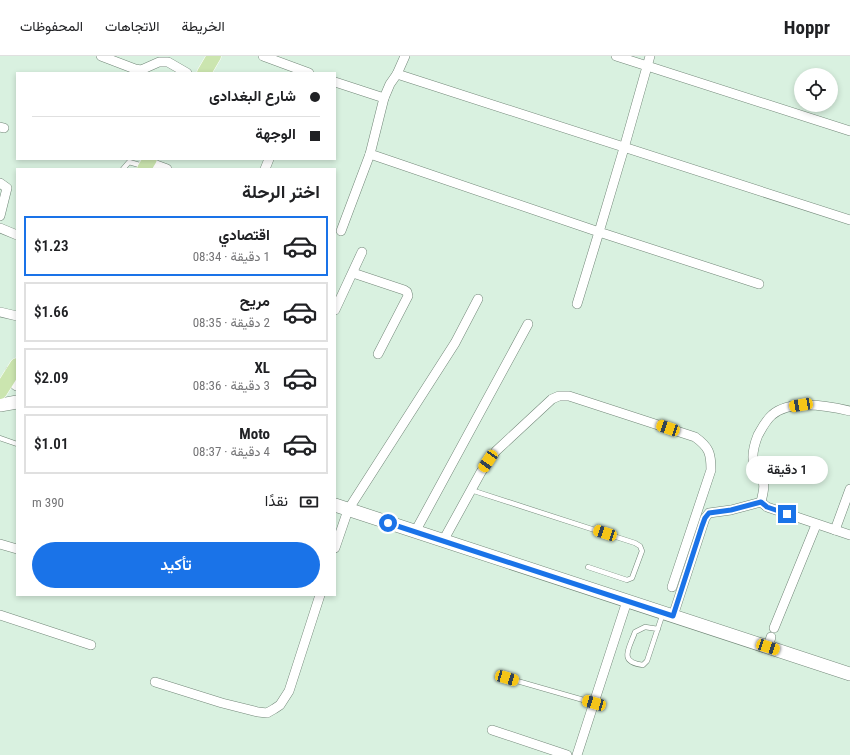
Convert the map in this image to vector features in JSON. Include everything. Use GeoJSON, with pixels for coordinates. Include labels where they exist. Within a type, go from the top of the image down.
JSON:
{"type":"FeatureCollection","features":[{"type":"Feature","properties":{"kind":"main road"},"geometry":{"type":"LineString","coordinates":[[205,72],[214,56]]}},
{"type":"Feature","properties":{"kind":"main road"},"geometry":{"type":"LineString","coordinates":[[0,392],[15,374]]}},
{"type":"Feature","properties":{"kind":"street"},"geometry":{"type":"LineString","coordinates":[[101,56],[141,70],[159,62],[168,62],[185,72]]}},
{"type":"Feature","properties":{"kind":"street"},"geometry":{"type":"LineString","coordinates":[[263,56],[305,72]]}},
{"type":"Feature","properties":{"kind":"street"},"geometry":{"type":"LineString","coordinates":[[341,231],[370,154],[384,98],[405,56]]}},
{"type":"Feature","properties":{"kind":"street"},"geometry":{"type":"LineString","coordinates":[[616,56],[850,131]]}},
{"type":"Feature","properties":{"kind":"street"},"geometry":{"type":"LineString","coordinates":[[577,304],[650,56]]}},
{"type":"Feature","properties":{"kind":"street"},"geometry":{"type":"LineString","coordinates":[[397,74],[850,220]]}},
{"type":"Feature","properties":{"kind":"street"},"geometry":{"type":"LineString","coordinates":[[336,82],[384,98]]}},
{"type":"Feature","properties":{"kind":"street"},"geometry":{"type":"LineString","coordinates":[[370,154],[598,232],[759,284]]}},
{"type":"Feature","properties":{"kind":"street"},"geometry":{"type":"LineString","coordinates":[[147,164],[163,168]]}},
{"type":"Feature","properties":{"kind":"street"},"geometry":{"type":"LineString","coordinates":[[0,183],[7,188],[0,216]]}},
{"type":"Feature","properties":{"kind":"street"},"geometry":{"type":"LineString","coordinates":[[0,228],[16,234]]}},
{"type":"Feature","properties":{"kind":"street"},"geometry":{"type":"LineString","coordinates":[[336,308],[362,252]]}},
{"type":"Feature","properties":{"kind":"street"},"geometry":{"type":"LineString","coordinates":[[353,273],[407,292],[408,296],[378,354]]}},
{"type":"Feature","properties":{"kind":"street"},"geometry":{"type":"LineString","coordinates":[[336,545],[348,510],[454,343],[478,300]]}},
{"type":"Feature","properties":{"kind":"street"},"geometry":{"type":"LineString","coordinates":[[0,312],[16,316]]}},
{"type":"Feature","properties":{"kind":"street"},"geometry":{"type":"LineString","coordinates":[[415,532],[528,324]]}},
{"type":"Feature","properties":{"kind":"street"},"geometry":{"type":"LineString","coordinates":[[443,541],[471,490],[496,451],[537,411],[552,399],[559,396],[569,396],[695,437],[708,449],[711,459],[711,470],[672,587]]}},
{"type":"Feature","properties":{"kind":"street"},"geometry":{"type":"LineString","coordinates":[[0,405],[16,402]]}},
{"type":"Feature","properties":{"kind":"street"},"geometry":{"type":"LineString","coordinates":[[761,502],[764,480],[754,466],[753,448],[762,426],[772,414],[786,408],[801,405],[833,407],[850,411]]}},
{"type":"Feature","properties":{"kind":"street"},"geometry":{"type":"LineString","coordinates":[[835,530],[850,489]]}},
{"type":"Feature","properties":{"kind":"street"},"geometry":{"type":"LineString","coordinates":[[761,502],[767,507],[816,525],[850,535]]}},
{"type":"Feature","properties":{"kind":"street"},"geometry":{"type":"LineString","coordinates":[[668,615],[704,522],[709,513],[731,510],[761,502]]}},
{"type":"Feature","properties":{"kind":"street"},"geometry":{"type":"LineString","coordinates":[[336,505],[668,615],[771,637],[850,674]]}},
{"type":"Feature","properties":{"kind":"street"},"geometry":{"type":"LineString","coordinates":[[771,637],[816,525]]}},
{"type":"Feature","properties":{"kind":"street"},"geometry":{"type":"LineString","coordinates":[[0,544],[16,549]]}},
{"type":"Feature","properties":{"kind":"street"},"geometry":{"type":"LineString","coordinates":[[155,682],[222,703],[258,712],[267,713],[274,710],[280,705],[289,691],[320,596]]}},
{"type":"Feature","properties":{"kind":"street"},"geometry":{"type":"LineString","coordinates":[[577,755],[627,601]]}},
{"type":"Feature","properties":{"kind":"street"},"geometry":{"type":"LineString","coordinates":[[0,615],[91,645]]}},
{"type":"Feature","properties":{"kind":"street"},"geometry":{"type":"LineString","coordinates":[[492,730],[567,755]]}},
{"type":"Feature","properties":{"kind":"lane"},"geometry":{"type":"LineString","coordinates":[[123,168],[129,162],[147,164]]}},
{"type":"Feature","properties":{"kind":"lane"},"geometry":{"type":"LineString","coordinates":[[0,438],[16,444]]}},
{"type":"Feature","properties":{"kind":"lane"},"geometry":{"type":"LineString","coordinates":[[471,490],[635,543],[640,546],[642,551],[632,578],[627,580],[588,567]]}},
{"type":"Feature","properties":{"kind":"lane"},"geometry":{"type":"LineString","coordinates":[[658,629],[646,627],[634,632],[627,656],[628,661],[633,664],[643,665],[648,661],[658,629],[668,615]]}},
{"type":"Feature","properties":{"kind":"lane"},"geometry":{"type":"LineString","coordinates":[[507,678],[594,703]]}},
{"type":"Feature","properties":{"kind":"route"},"geometry":{"type":"LineString","coordinates":[[388,523],[673,616],[702,526],[709,513],[718,513],[761,502],[767,507],[787,514]]}}]}
